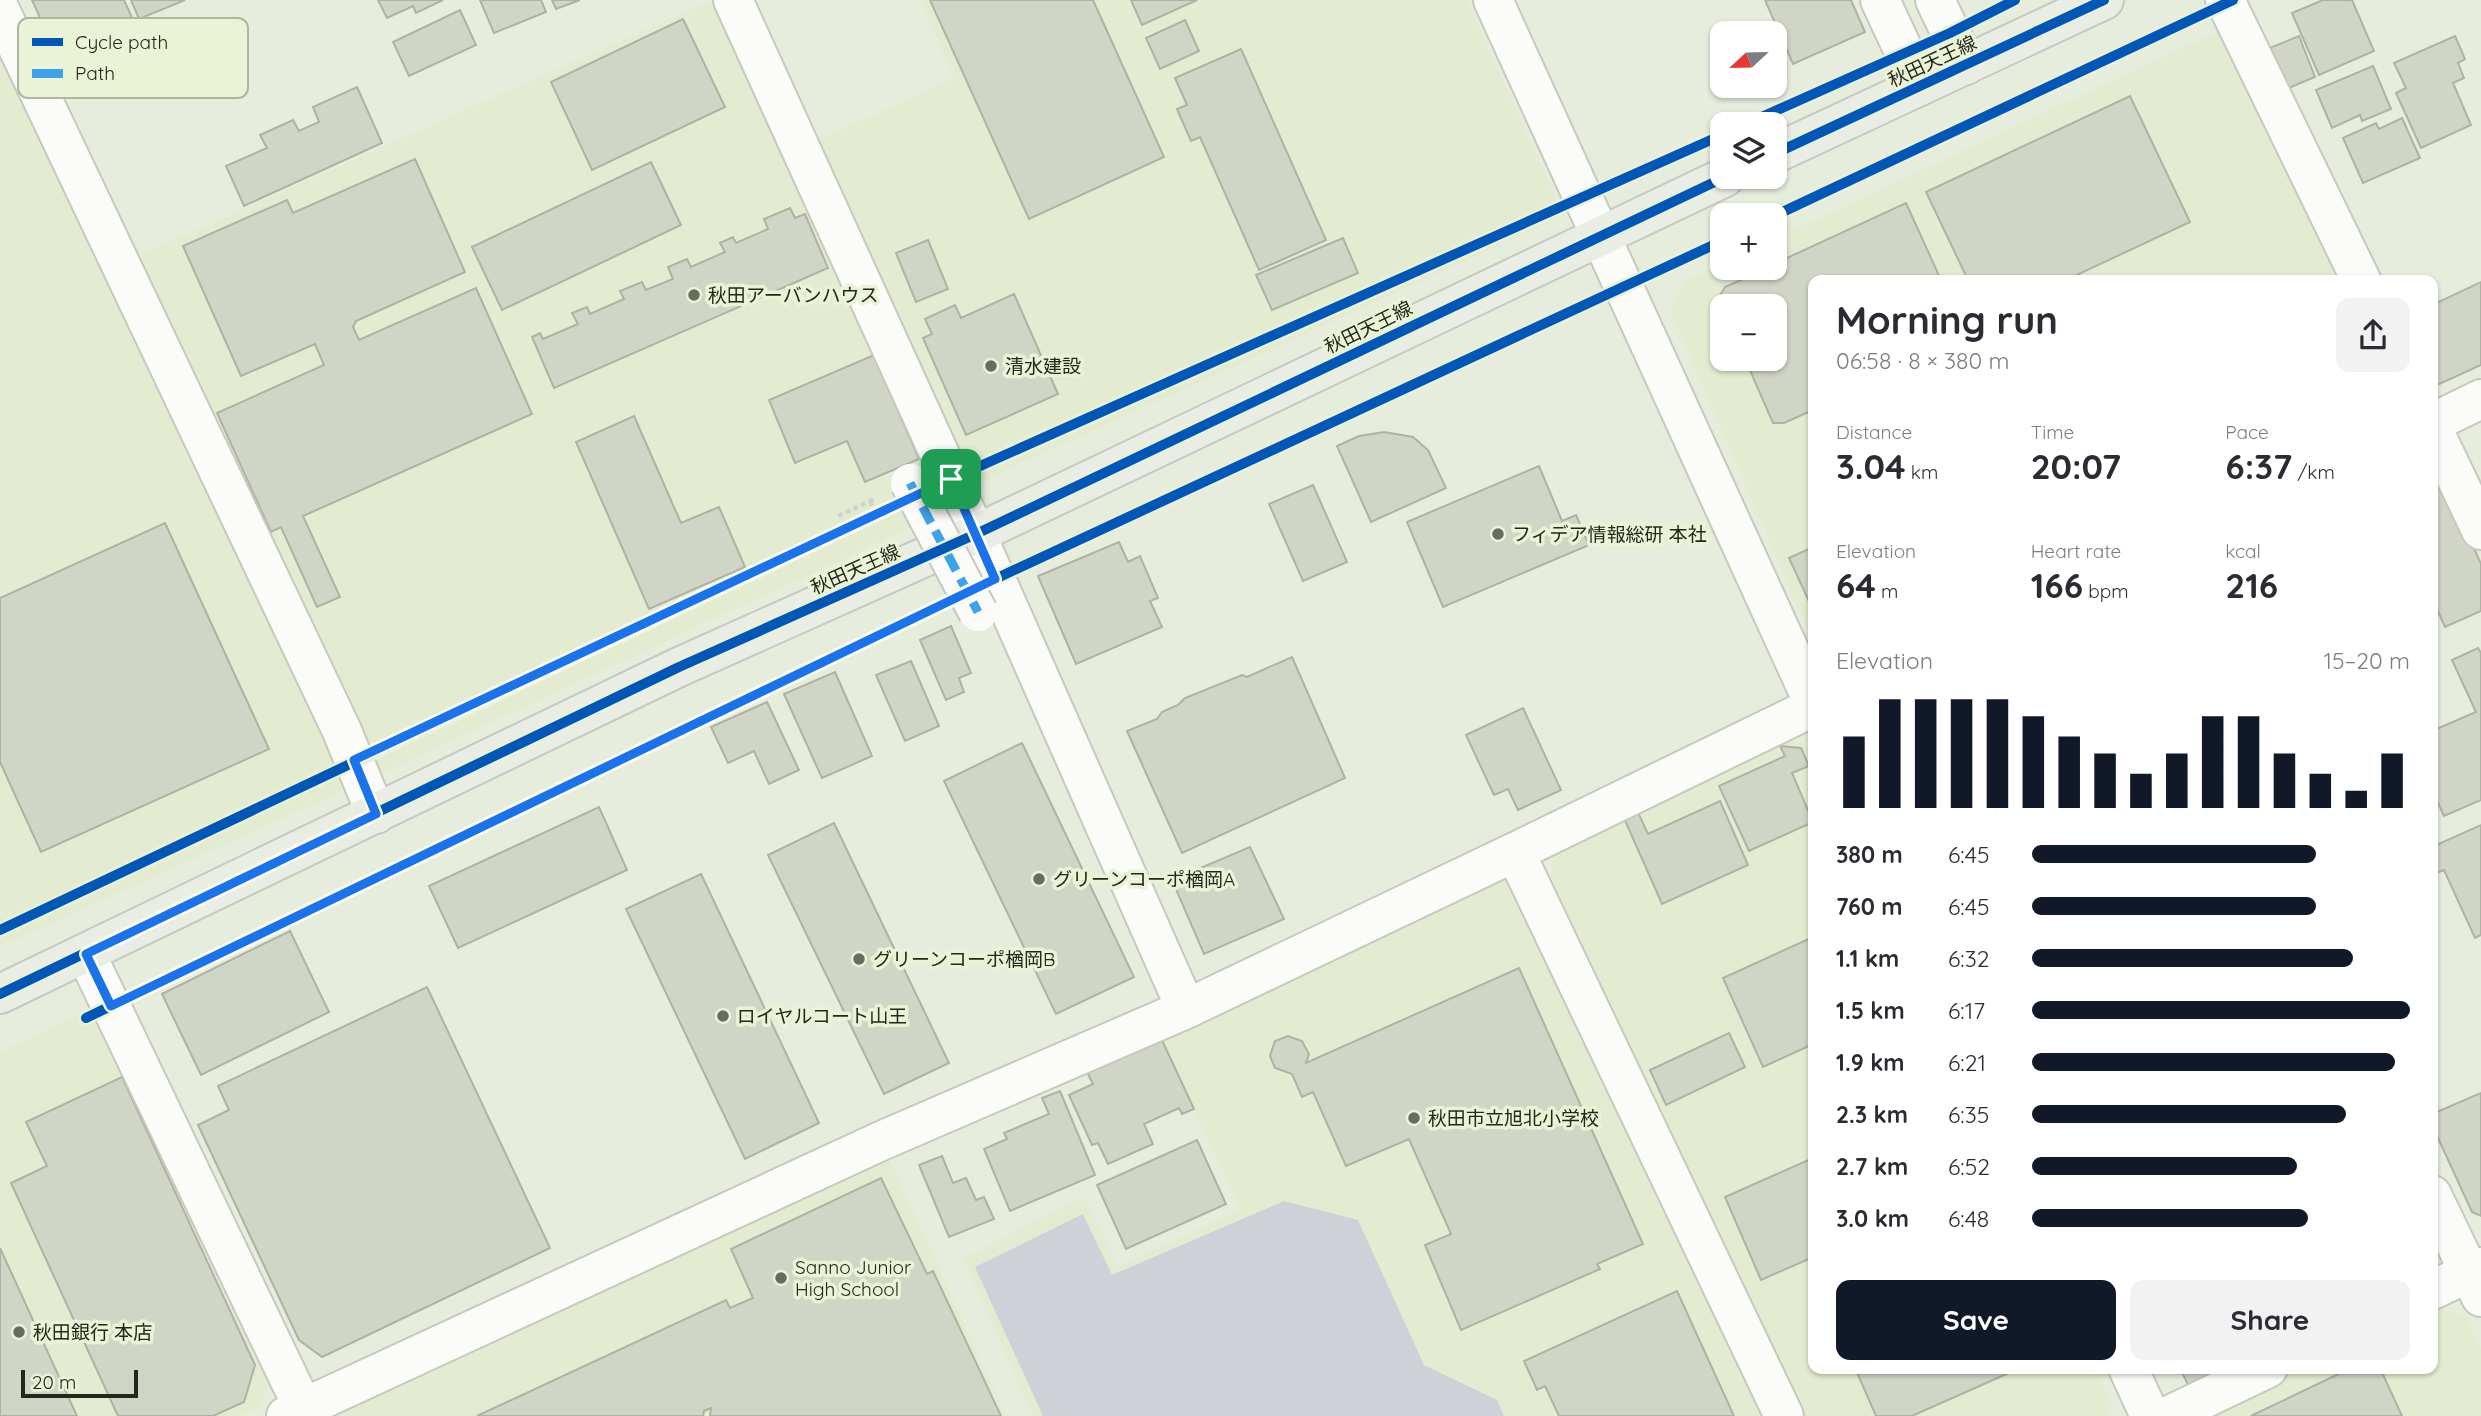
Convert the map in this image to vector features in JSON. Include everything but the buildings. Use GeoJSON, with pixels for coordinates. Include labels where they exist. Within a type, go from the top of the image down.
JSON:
{"type":"FeatureCollection","features":[{"type":"Feature","properties":{"kind":"main road","name":"秋田天王線"},"geometry":{"type":"LineString","coordinates":[[1787,148],[2104,0]]}},
{"type":"Feature","properties":{"kind":"main road","name":"秋田天王線"},"geometry":{"type":"LineString","coordinates":[[0,994],[680,667],[976,534],[1710,184]]}},
{"type":"Feature","properties":{"kind":"street"},"geometry":{"type":"LineString","coordinates":[[733,0],[976,534],[1186,1009]]}},
{"type":"Feature","properties":{"kind":"street"},"geometry":{"type":"LineString","coordinates":[[1493,0],[1808,693]]}},
{"type":"Feature","properties":{"kind":"street"},"geometry":{"type":"LineString","coordinates":[[1880,0],[1920,86]]}},
{"type":"Feature","properties":{"kind":"street"},"geometry":{"type":"LineString","coordinates":[[1935,0],[1966,65]]}},
{"type":"Feature","properties":{"kind":"street"},"geometry":{"type":"LineString","coordinates":[[2226,1],[2359,275]]}},
{"type":"Feature","properties":{"kind":"street"},"geometry":{"type":"LineString","coordinates":[[0,10],[18,48]]}},
{"type":"Feature","properties":{"kind":"street"},"geometry":{"type":"LineString","coordinates":[[42,98],[354,760],[376,814]]}},
{"type":"Feature","properties":{"kind":"street"},"geometry":{"type":"LineString","coordinates":[[2438,422],[2481,400]]}},
{"type":"Feature","properties":{"kind":"street"},"geometry":{"type":"LineString","coordinates":[[2438,438],[2481,530]]}},
{"type":"Feature","properties":{"kind":"street"},"geometry":{"type":"LineString","coordinates":[[899,496],[978,612]]}},
{"type":"Feature","properties":{"kind":"street"},"geometry":{"type":"LineString","coordinates":[[86,954],[299,1413],[881,1141],[1186,1009],[1515,852],[1808,706]]}},
{"type":"Feature","properties":{"kind":"street"},"geometry":{"type":"LineString","coordinates":[[1515,852],[1784,1416]]}},
{"type":"Feature","properties":{"kind":"street"},"geometry":{"type":"LineString","coordinates":[[2438,1206],[2477,1279],[2438,1289]]}},
{"type":"Feature","properties":{"kind":"street"},"geometry":{"type":"LineString","coordinates":[[2131,1374],[2150,1416]]}},
{"type":"Feature","properties":{"kind":"street"},"geometry":{"type":"LineString","coordinates":[[2168,1416],[2256,1374]]}},
{"type":"Feature","properties":{"kind":"path"},"geometry":{"type":"LineString","coordinates":[[1787,210],[2226,1]]}},
{"type":"Feature","properties":{"kind":"path"},"geometry":{"type":"LineString","coordinates":[[951,479],[1582,198]]}},
{"type":"Feature","properties":{"kind":"path"},"geometry":{"type":"LineString","coordinates":[[995,579],[1710,247]]}},
{"type":"Feature","properties":{"kind":"path"},"geometry":{"type":"LineString","coordinates":[[0,930],[899,496]]}},
{"type":"Feature","properties":{"kind":"path"},"geometry":{"type":"LineString","coordinates":[[870,501],[878,520]]}},
{"type":"Feature","properties":{"kind":"path"},"geometry":{"type":"LineString","coordinates":[[111,1006],[939,607]]}},
{"type":"Feature","properties":{"kind":"shaded area"},"geometry":{"type":"Polygon","coordinates":[[[712,0],[722,0],[953,508],[374,777],[129,260],[712,0]]]}},
{"type":"Feature","properties":{"kind":"shaded area"},"geometry":{"type":"Polygon","coordinates":[[[920,0],[1467,0],[1564,216],[974,485],[815,142],[954,78],[920,0]]]}},
{"type":"Feature","properties":{"kind":"shaded area"},"geometry":{"type":"Polygon","coordinates":[[[2231,25],[2348,275],[1808,275],[1808,630],[1670,311],[1684,281],[1710,269],[1710,280],[1787,280],[1787,233],[2231,25]]]}},
{"type":"Feature","properties":{"kind":"shaded area"},"geometry":{"type":"Polygon","coordinates":[[[0,29],[18,68],[18,98],[32,98],[350,788],[0,947],[0,29]]]}},
{"type":"Feature","properties":{"kind":"shaded area"},"geometry":{"type":"Polygon","coordinates":[[[1786,737],[1806,745],[1808,1374],[2097,1374],[2113,1408],[2107,1416],[1798,1416],[1550,875],[1554,846],[1786,737]]]}},
{"type":"Feature","properties":{"kind":"shaded area","name":"秋田市立旭北小学校"},"geometry":{"type":"Polygon","coordinates":[[[1509,871],[1774,1416],[1033,1416],[963,1258],[1084,1197],[1118,1267],[1240,1209],[1161,1038],[1509,871]]]}},
{"type":"Feature","properties":{"kind":"shaded area"},"geometry":{"type":"Polygon","coordinates":[[[94,1007],[268,1385],[262,1406],[240,1416],[0,1416],[0,1052],[94,1007]]]}},
{"type":"Feature","properties":{"kind":"shaded area","name":"Sanno Junior High School"},"geometry":{"type":"Polygon","coordinates":[[[888,1156],[1006,1416],[345,1416],[351,1401],[888,1156]]]}},
{"type":"Feature","properties":{"kind":"shaded area"},"geometry":{"type":"Polygon","coordinates":[[[1284,1201],[1358,1220],[1424,1365],[1497,1400],[1504,1416],[1043,1416],[975,1267],[1083,1214],[1112,1275],[1284,1201]]]}},
{"type":"Feature","properties":{"kind":"shaded area"},"geometry":{"type":"Polygon","coordinates":[[[2438,1306],[2467,1319],[2481,1349],[2481,1416],[2203,1416],[2205,1411],[2284,1374],[2438,1374],[2438,1306]]]}},
{"type":"Feature","properties":{"kind":"marked path"},"geometry":{"type":"LineString","coordinates":[[910,483],[978,612]]}},
{"type":"Feature","properties":{"kind":"cycle path"},"geometry":{"type":"LineString","coordinates":[[1773,112],[1950,33],[2015,0]]}},
{"type":"Feature","properties":{"kind":"cycle path"},"geometry":{"type":"LineString","coordinates":[[1787,148],[2104,0]]}},
{"type":"Feature","properties":{"kind":"cycle path"},"geometry":{"type":"LineString","coordinates":[[1787,210],[2233,0]]}},
{"type":"Feature","properties":{"kind":"cycle path"},"geometry":{"type":"LineString","coordinates":[[0,930],[951,479],[1710,140]]}},
{"type":"Feature","properties":{"kind":"cycle path"},"geometry":{"type":"LineString","coordinates":[[0,994],[679,667],[976,534],[1710,184]]}},
{"type":"Feature","properties":{"kind":"cycle path"},"geometry":{"type":"LineString","coordinates":[[86,1018],[995,579],[1710,247]]}},
{"type":"Feature","properties":{"kind":"place","name":"秋田アーバンハウス"},"geometry":{"type":"Point","coordinates":[694,295]}},
{"type":"Feature","properties":{"kind":"place","name":"清水建設"},"geometry":{"type":"Point","coordinates":[991,366]}},
{"type":"Feature","properties":{"kind":"place","name":"フィデア情報総研 本社"},"geometry":{"type":"Point","coordinates":[1498,534]}},
{"type":"Feature","properties":{"kind":"place","name":"グリーンコーポ楢岡A"},"geometry":{"type":"Point","coordinates":[1039,879]}},
{"type":"Feature","properties":{"kind":"place","name":"グリーンコーポ楢岡B"},"geometry":{"type":"Point","coordinates":[859,959]}},
{"type":"Feature","properties":{"kind":"place","name":"ロイヤルコート山王"},"geometry":{"type":"Point","coordinates":[723,1016]}},
{"type":"Feature","properties":{"kind":"place","name":"秋田市立旭北小学校"},"geometry":{"type":"Point","coordinates":[1414,1118]}},
{"type":"Feature","properties":{"kind":"place","name":"Sanno Junior High School"},"geometry":{"type":"Point","coordinates":[781,1278]}},
{"type":"Feature","properties":{"kind":"place","name":"秋田銀行 本店"},"geometry":{"type":"Point","coordinates":[19,1332]}},
{"type":"Feature","properties":{"kind":"route"},"geometry":{"type":"LineString","coordinates":[[951,479],[995,579],[111,1006],[86,954],[376,814],[354,760],[951,479]]}}]}
